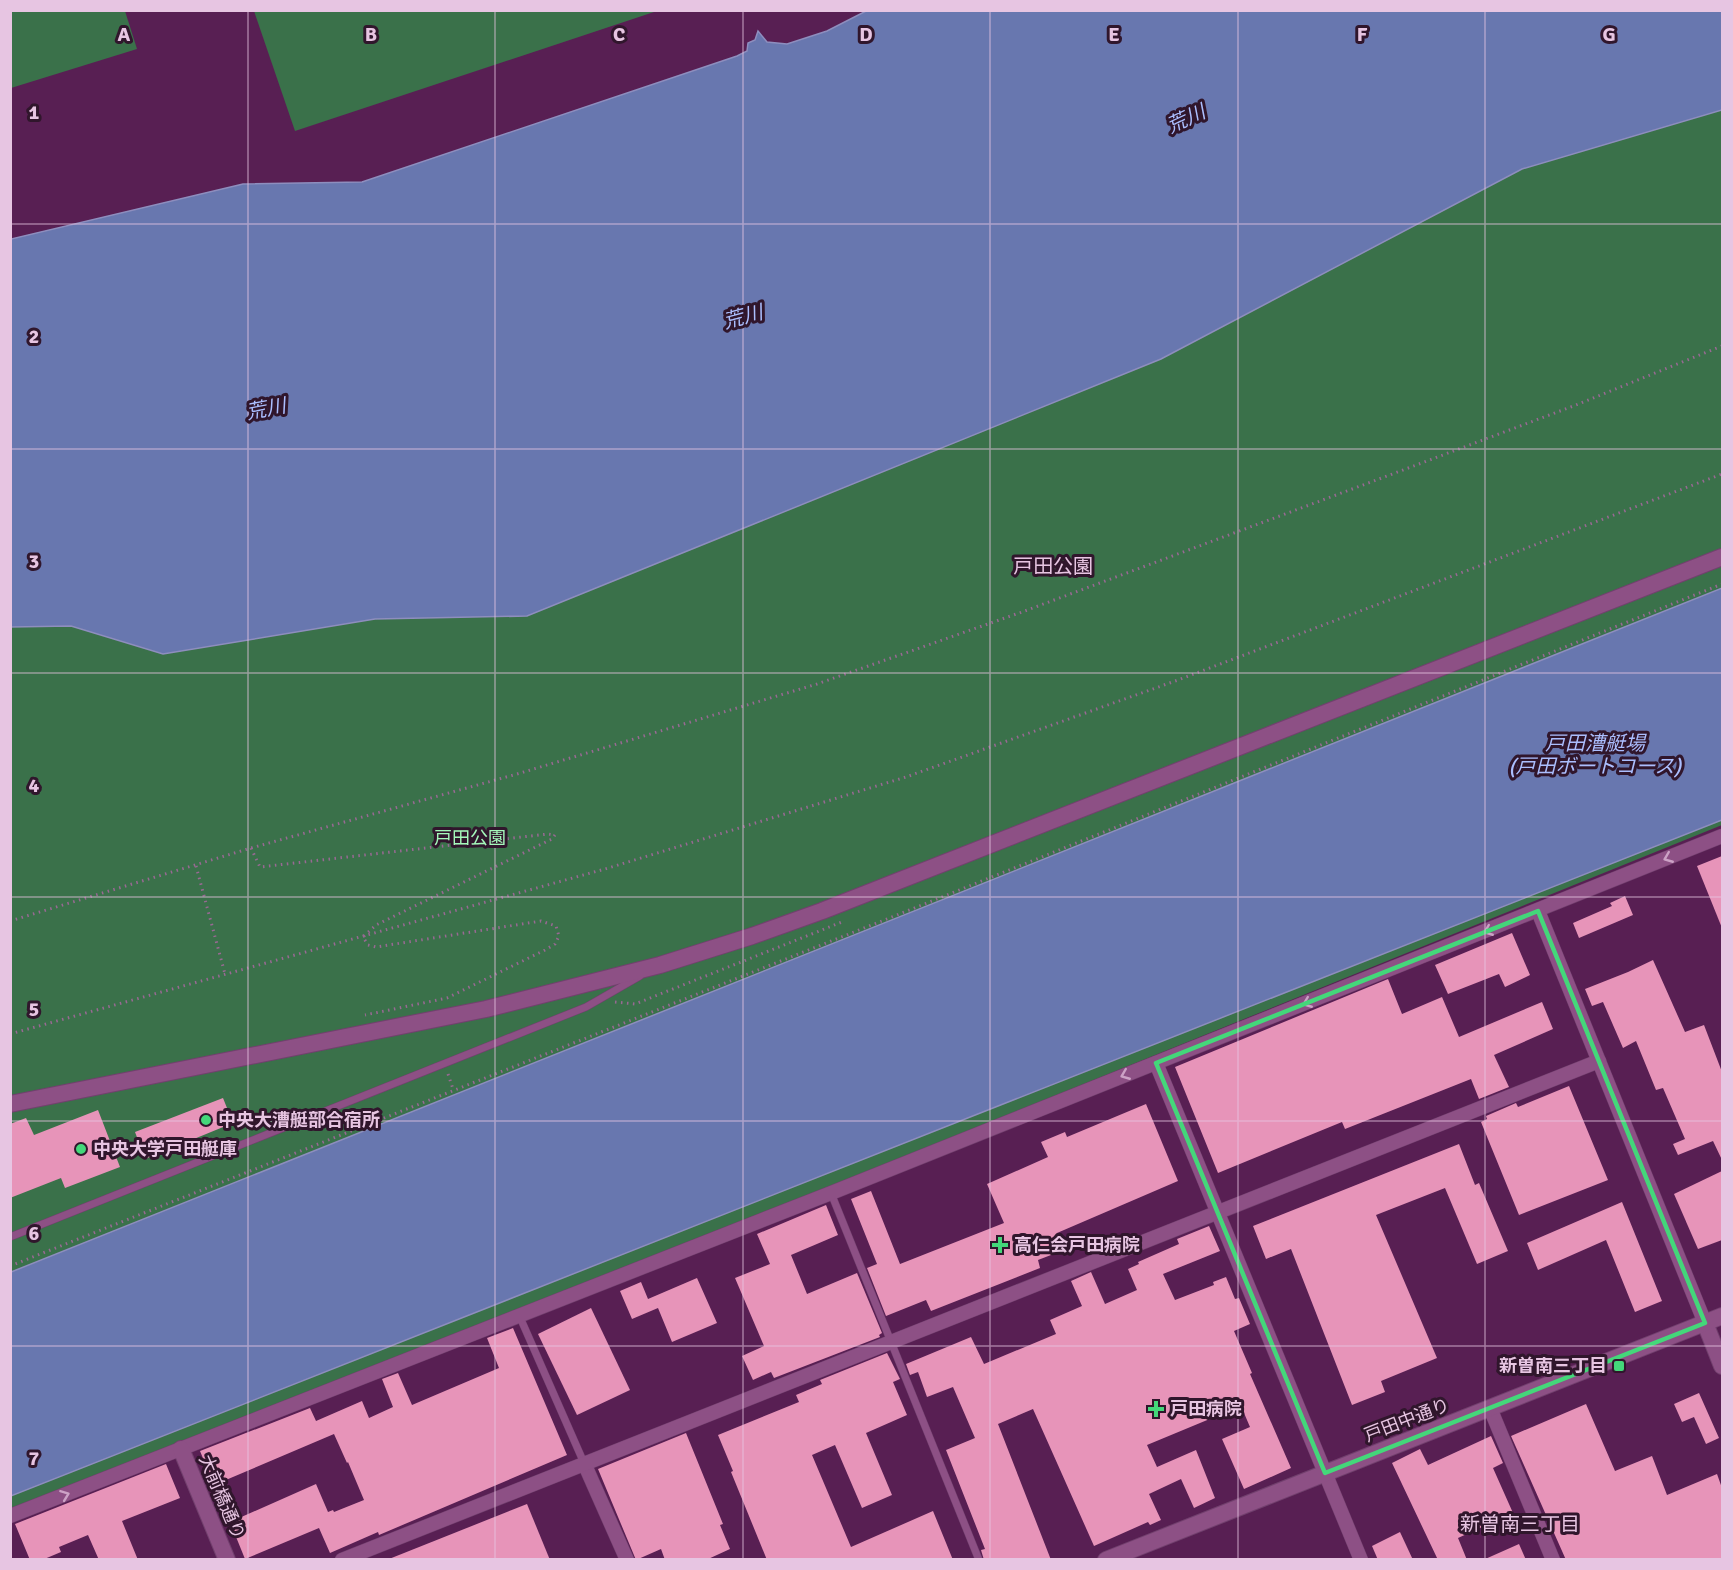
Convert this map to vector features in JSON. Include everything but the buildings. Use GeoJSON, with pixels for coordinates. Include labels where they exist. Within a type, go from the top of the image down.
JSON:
{"type":"FeatureCollection","features":[{"type":"Feature","properties":{"kind":"street"},"geometry":{"type":"LineString","coordinates":[[10,1104],[486,1009],[660,965],[752,936],[822,911],[1722,557]]}},
{"type":"Feature","properties":{"kind":"street"},"geometry":{"type":"LineString","coordinates":[[10,1516],[831,1193],[1722,836]]}},
{"type":"Feature","properties":{"kind":"street"},"geometry":{"type":"LineString","coordinates":[[1538,911],[1722,1366]]}},
{"type":"Feature","properties":{"kind":"street"},"geometry":{"type":"LineString","coordinates":[[342,1560],[1599,1061]]}},
{"type":"Feature","properties":{"kind":"street"},"geometry":{"type":"LineString","coordinates":[[1156,1063],[1361,1560]]}},
{"type":"Feature","properties":{"kind":"street","name":"戸田中通り"},"geometry":{"type":"LineString","coordinates":[[1106,1560],[1722,1316]]}},
{"type":"Feature","properties":{"kind":"street"},"geometry":{"type":"LineString","coordinates":[[1490,1408],[1552,1560]]}},
{"type":"Feature","properties":{"kind":"street","name":"大前橋通り"},"geometry":{"type":"LineString","coordinates":[[181,1449],[227,1560]]}},
{"type":"Feature","properties":{"kind":"street"},"geometry":{"type":"LineString","coordinates":[[584,1463],[627,1560]]}},
{"type":"Feature","properties":{"kind":"lane"},"geometry":{"type":"LineString","coordinates":[[10,1237],[586,1007],[660,965]]}},
{"type":"Feature","properties":{"kind":"lane"},"geometry":{"type":"LineString","coordinates":[[831,1193],[979,1560]]}},
{"type":"Feature","properties":{"kind":"lane"},"geometry":{"type":"LineString","coordinates":[[519,1315],[584,1463]]}},
{"type":"Feature","properties":{"kind":"path"},"geometry":{"type":"LineString","coordinates":[[10,921],[251,848],[517,774],[859,670],[1379,479],[1576,405],[1722,346]]}},
{"type":"Feature","properties":{"kind":"path"},"geometry":{"type":"LineString","coordinates":[[10,1034],[735,831],[959,759],[1178,680],[1722,474]]}},
{"type":"Feature","properties":{"kind":"path"},"geometry":{"type":"LineString","coordinates":[[10,1266],[891,917],[1722,584]]}},
{"type":"Feature","properties":{"kind":"path"},"geometry":{"type":"LineString","coordinates":[[251,848],[260,867],[555,835],[552,839],[376,925],[363,937]]}},
{"type":"Feature","properties":{"kind":"path"},"geometry":{"type":"LineString","coordinates":[[196,865],[225,974]]}},
{"type":"Feature","properties":{"kind":"path"},"geometry":{"type":"LineString","coordinates":[[354,1036],[362,1017],[456,994],[546,950],[555,944],[559,930],[556,926],[541,921],[376,947],[368,945],[363,937]]}},
{"type":"Feature","properties":{"kind":"path"},"geometry":{"type":"LineString","coordinates":[[446,1070],[453,1089]]}},
{"type":"Feature","properties":{"kind":"highlighted area"},"geometry":{"type":"Polygon","coordinates":[[[1538,911],[1705,1323],[1325,1473],[1156,1063],[1538,911]]]}},
{"type":"Feature","properties":{"kind":"green space"},"geometry":{"type":"Polygon","coordinates":[[[11,10],[125,11],[137,49],[11,88],[11,10]]]}},
{"type":"Feature","properties":{"kind":"green space"},"geometry":{"type":"Polygon","coordinates":[[[254,10],[657,11],[295,131],[254,10]]]}},
{"type":"Feature","properties":{"kind":"green space","name":"戸田公園"},"geometry":{"type":"Polygon","coordinates":[[[1722,11],[1722,825],[776,1209],[11,1516],[11,460],[1722,11]]]}},
{"type":"Feature","properties":{"kind":"water","name":"荒川"},"geometry":{"type":"Polygon","coordinates":[[[868,10],[1722,11],[1722,110],[1522,169],[1161,359],[527,616],[375,619],[163,654],[71,626],[11,627],[11,239],[243,184],[362,182],[737,56],[747,51],[748,43],[755,40],[758,31],[767,42],[787,44],[827,31],[868,10]]]}},
{"type":"Feature","properties":{"kind":"water","name":"戸田漕艇場 (戸田ボートコース)"},"geometry":{"type":"Polygon","coordinates":[[[1722,588],[1722,820],[11,1496],[11,1272],[1722,588]]]}},
{"type":"Feature","properties":{"kind":"place","name":"中央大漕艇部合宿所"},"geometry":{"type":"Point","coordinates":[206,1120]}},
{"type":"Feature","properties":{"kind":"place","name":"中央大学戸田艇庫"},"geometry":{"type":"Point","coordinates":[81,1149]}},
{"type":"Feature","properties":{"kind":"place","name":"高仁会戸田病院"},"geometry":{"type":"Point","coordinates":[1000,1245]}},
{"type":"Feature","properties":{"kind":"place","name":"新曽南三丁目"},"geometry":{"type":"Point","coordinates":[1619,1366]}},
{"type":"Feature","properties":{"kind":"place","name":"戸田病院"},"geometry":{"type":"Point","coordinates":[1156,1409]}},
{"type":"Feature","properties":{"kind":"district","name":"戸田公園"},"geometry":{"type":"Point","coordinates":[1053,566]}},
{"type":"Feature","properties":{"kind":"district","name":"新曽南三丁目"},"geometry":{"type":"Point","coordinates":[1520,1524]}}]}
